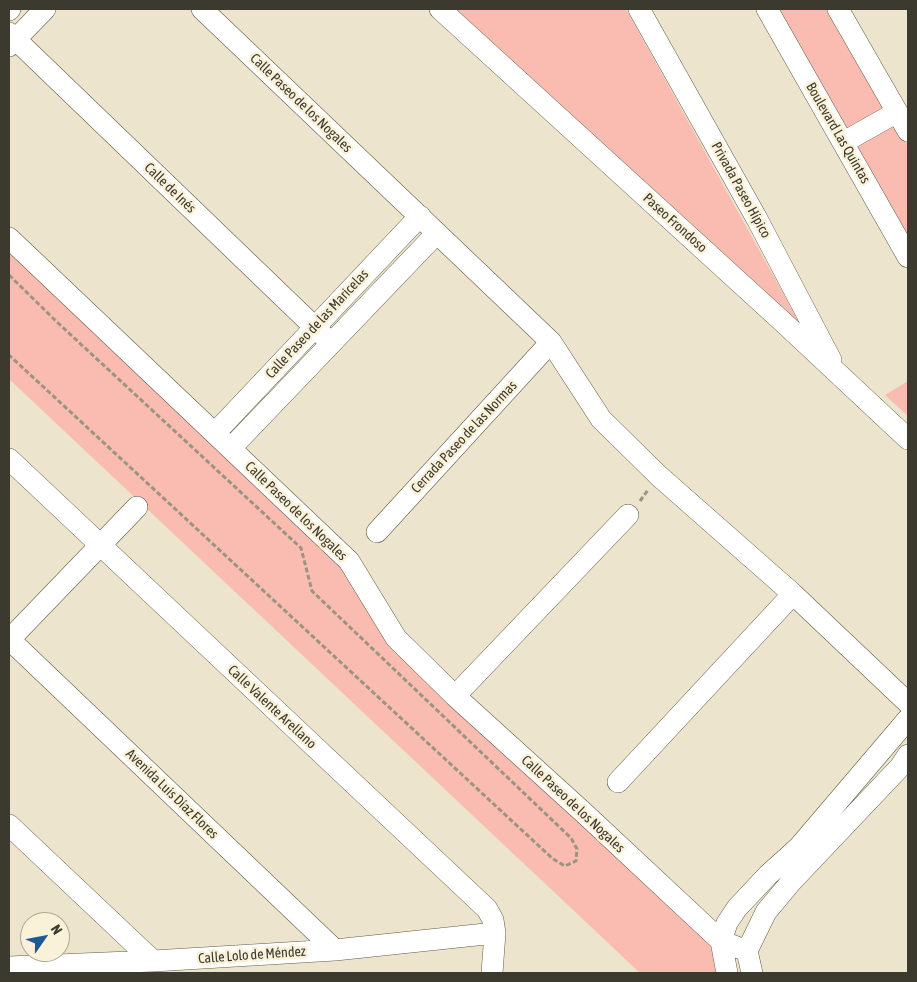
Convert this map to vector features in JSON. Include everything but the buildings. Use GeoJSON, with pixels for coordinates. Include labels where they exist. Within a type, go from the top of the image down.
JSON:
{"type":"FeatureCollection","features":[{"type":"Feature","properties":{"kind":"street"},"geometry":{"type":"LineString","coordinates":[[11,40],[45,9]]}},
{"type":"Feature","properties":{"kind":"street","name":"Calle Paseo de los Nogales"},"geometry":{"type":"LineString","coordinates":[[202,9],[551,342],[601,419],[659,476],[793,594],[908,703]]}},
{"type":"Feature","properties":{"kind":"street","name":"Paseo Frondoso"},"geometry":{"type":"LineString","coordinates":[[440,9],[908,439]]}},
{"type":"Feature","properties":{"kind":"street","name":"Privada Paseo Hípico"},"geometry":{"type":"LineString","coordinates":[[639,9],[758,219],[838,373]]}},
{"type":"Feature","properties":{"kind":"street","name":"Boulevard Las Quintas"},"geometry":{"type":"LineString","coordinates":[[768,9],[908,257]]}},
{"type":"Feature","properties":{"kind":"street"},"geometry":{"type":"LineString","coordinates":[[838,9],[908,131]]}},
{"type":"Feature","properties":{"kind":"street","name":"Calle de Inés"},"geometry":{"type":"LineString","coordinates":[[11,40],[332,343]]}},
{"type":"Feature","properties":{"kind":"street"},"geometry":{"type":"LineString","coordinates":[[844,142],[897,112]]}},
{"type":"Feature","properties":{"kind":"street","name":"Calle Paseo de las Maricelas"},"geometry":{"type":"LineString","coordinates":[[215,433],[420,216]]}},
{"type":"Feature","properties":{"kind":"street","name":"Calle Paseo de las Maricelas"},"geometry":{"type":"LineString","coordinates":[[231,448],[437,233]]}},
{"type":"Feature","properties":{"kind":"street","name":"Calle Paseo de los Nogales"},"geometry":{"type":"LineString","coordinates":[[9,238],[348,561],[396,638],[455,696],[584,812],[721,941]]}},
{"type":"Feature","properties":{"kind":"street","name":"Cerrada Paseo de las Normas"},"geometry":{"type":"LineString","coordinates":[[377,532],[551,342]]}},
{"type":"Feature","properties":{"kind":"street","name":"Calle Valente Arellano"},"geometry":{"type":"LineString","coordinates":[[9,460],[487,909],[493,920],[495,933],[492,973]]}},
{"type":"Feature","properties":{"kind":"street"},"geometry":{"type":"LineString","coordinates":[[9,639],[137,507]]}},
{"type":"Feature","properties":{"kind":"street"},"geometry":{"type":"LineString","coordinates":[[455,696],[628,516]]}},
{"type":"Feature","properties":{"kind":"street"},"geometry":{"type":"LineString","coordinates":[[618,782],[793,594]]}},
{"type":"Feature","properties":{"kind":"street","name":"Avenida Luis Díaz Flores"},"geometry":{"type":"LineString","coordinates":[[9,639],[335,950]]}},
{"type":"Feature","properties":{"kind":"street"},"geometry":{"type":"LineString","coordinates":[[727,973],[721,941],[723,932],[737,908],[768,875],[799,847],[908,719]]}},
{"type":"Feature","properties":{"kind":"street"},"geometry":{"type":"LineString","coordinates":[[752,973],[747,951],[766,912],[791,882],[900,767],[908,755]]}},
{"type":"Feature","properties":{"kind":"street"},"geometry":{"type":"LineString","coordinates":[[9,825],[153,961]]}},
{"type":"Feature","properties":{"kind":"street","name":"Calle Lolo de Méndez"},"geometry":{"type":"LineString","coordinates":[[9,967],[153,961],[335,950],[495,933]]}},
{"type":"Feature","properties":{"kind":"street"},"geometry":{"type":"LineString","coordinates":[[721,941],[747,951]]}},
{"type":"Feature","properties":{"kind":"path"},"geometry":{"type":"LineString","coordinates":[[9,274],[58,323],[300,548],[312,591],[571,838],[577,849],[576,860],[565,866],[553,859],[9,356]]}},
{"type":"Feature","properties":{"kind":"path"},"geometry":{"type":"LineString","coordinates":[[628,516],[659,476]]}},
{"type":"Feature","properties":{"kind":"shaded area"},"geometry":{"type":"Polygon","coordinates":[[[454,9],[626,9],[800,324],[454,9]]]}},
{"type":"Feature","properties":{"kind":"shaded area"},"geometry":{"type":"Polygon","coordinates":[[[772,9],[831,9],[908,145],[908,247],[772,9]]]}},
{"type":"Feature","properties":{"kind":"shaded area"},"geometry":{"type":"Polygon","coordinates":[[[9,242],[347,563],[394,642],[717,943],[723,973],[640,973],[9,379],[9,242]]]}},
{"type":"Feature","properties":{"kind":"shaded area"},"geometry":{"type":"Polygon","coordinates":[[[908,381],[908,416],[885,395],[908,381]]]}}]}
